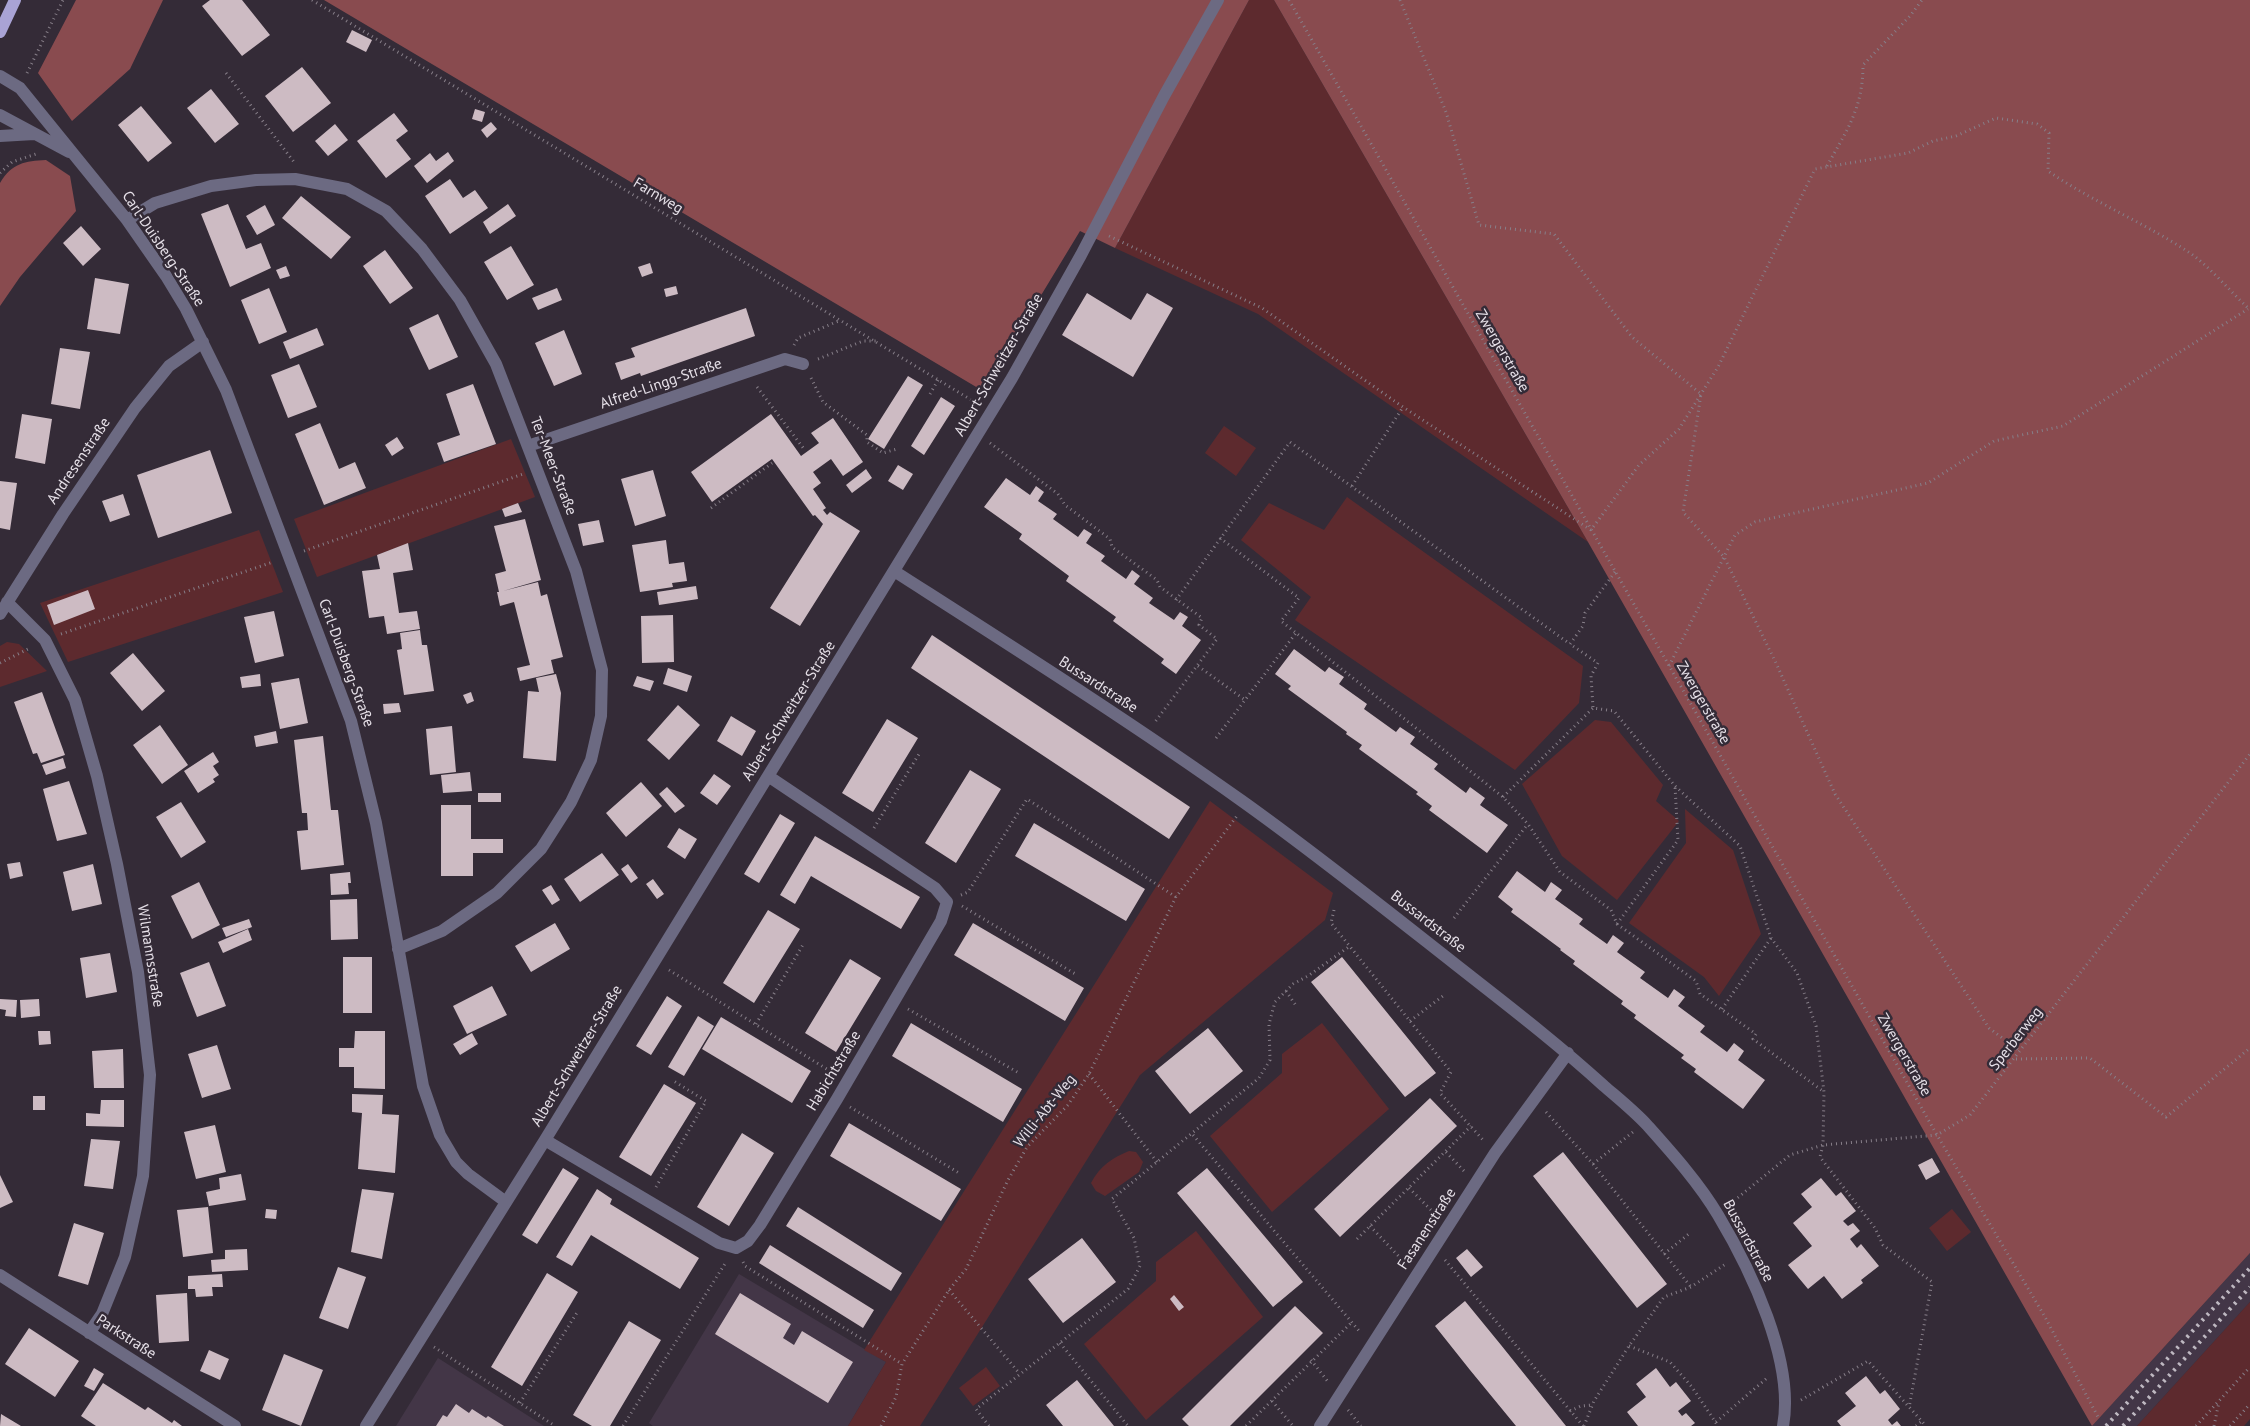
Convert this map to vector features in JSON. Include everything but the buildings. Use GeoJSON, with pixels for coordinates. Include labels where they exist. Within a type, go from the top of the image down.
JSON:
{"type":"FeatureCollection","features":[{"type":"Feature","properties":{"kind":"main road"},"geometry":{"type":"LineString","coordinates":[[0,32],[15,0]]}},
{"type":"Feature","properties":{"kind":"street","name":"Albert-Schweitzer-Straße"},"geometry":{"type":"LineString","coordinates":[[366,1426],[546,1140],[991,412],[1094,231],[1164,96],[1218,0]]}},
{"type":"Feature","properties":{"kind":"street","name":"Carl-Duisberg-Straße"},"geometry":{"type":"LineString","coordinates":[[0,76],[20,88],[127,220],[166,276],[203,342],[226,390],[250,449],[351,721],[376,823],[423,1086],[440,1135],[456,1162],[468,1174],[506,1202]]}},
{"type":"Feature","properties":{"kind":"street","name":"Carl-Duisberg-Straße"},"geometry":{"type":"LineString","coordinates":[[0,115],[76,155]]}},
{"type":"Feature","properties":{"kind":"street","name":"Carl-Duisberg-Straße"},"geometry":{"type":"LineString","coordinates":[[0,136],[34,134]]}},
{"type":"Feature","properties":{"kind":"street","name":"Ter-Meer-Straße"},"geometry":{"type":"LineString","coordinates":[[127,220],[154,203],[211,186],[256,180],[295,179],[347,189],[386,212],[422,249],[460,300],[496,364],[576,571],[602,670],[602,716],[591,760],[571,802],[541,849],[497,893],[442,931],[398,948]]}},
{"type":"Feature","properties":{"kind":"street","name":"Andresenstraße"},"geometry":{"type":"LineString","coordinates":[[0,614],[135,408],[169,366],[203,342]]}},
{"type":"Feature","properties":{"kind":"street","name":"Alfred-Lingg-Straße"},"geometry":{"type":"LineString","coordinates":[[528,446],[785,359]]}},
{"type":"Feature","properties":{"kind":"street"},"geometry":{"type":"LineString","coordinates":[[785,359],[804,364]]}},
{"type":"Feature","properties":{"kind":"street","name":"Bussardstraße"},"geometry":{"type":"LineString","coordinates":[[894,571],[1145,734],[1246,804],[1342,875],[1568,1053],[1644,1122],[1682,1166],[1717,1213],[1765,1308],[1781,1366],[1786,1408],[1783,1426]]}},
{"type":"Feature","properties":{"kind":"street","name":"Wilmannsstraße"},"geometry":{"type":"LineString","coordinates":[[7,602],[45,640],[75,700],[97,776],[137,963],[150,1075],[144,1176],[124,1257],[102,1314],[89,1333]]}},
{"type":"Feature","properties":{"kind":"street"},"geometry":{"type":"LineString","coordinates":[[768,776],[935,888],[947,902]]}},
{"type":"Feature","properties":{"kind":"street","name":"Habichtstraße"},"geometry":{"type":"LineString","coordinates":[[736,1248],[748,1241],[760,1225],[837,1099],[941,922],[947,902]]}},
{"type":"Feature","properties":{"kind":"street","name":"Fasanenstraße"},"geometry":{"type":"LineString","coordinates":[[1320,1426],[1495,1153],[1568,1053]]}},
{"type":"Feature","properties":{"kind":"street"},"geometry":{"type":"LineString","coordinates":[[546,1140],[719,1242],[736,1248]]}},
{"type":"Feature","properties":{"kind":"street","name":"Parkstraße"},"geometry":{"type":"LineString","coordinates":[[0,1276],[235,1426]]}},
{"type":"Feature","properties":{"kind":"path"},"geometry":{"type":"LineString","coordinates":[[30,66],[63,0]]}},
{"type":"Feature","properties":{"kind":"path","name":"Farnweg"},"geometry":{"type":"LineString","coordinates":[[312,0],[991,412]]}},
{"type":"Feature","properties":{"kind":"path","name":"Zwergerstraße"},"geometry":{"type":"LineString","coordinates":[[1289,0],[1937,1135],[2045,1317],[2098,1417]]}},
{"type":"Feature","properties":{"kind":"path"},"geometry":{"type":"LineString","coordinates":[[1400,0],[1446,112],[1479,225],[1554,234],[1632,337],[1701,394]]}},
{"type":"Feature","properties":{"kind":"path"},"geometry":{"type":"LineString","coordinates":[[1827,167],[1855,116],[1863,87],[1863,66],[1910,16],[1922,0]]}},
{"type":"Feature","properties":{"kind":"path"},"geometry":{"type":"LineString","coordinates":[[226,73],[294,163],[295,179]]}},
{"type":"Feature","properties":{"kind":"path"},"geometry":{"type":"LineString","coordinates":[[1094,231],[1262,308],[1403,407],[1591,530],[1639,465],[1679,429],[1718,367],[1815,169],[1908,153],[1933,141],[1956,136],[1996,118],[2037,124],[2049,133],[2048,171],[2078,192],[2134,220],[2192,254],[2249,308],[2063,426],[1994,442],[1928,483],[1755,522],[1735,535],[1669,667]]}},
{"type":"Feature","properties":{"kind":"path"},"geometry":{"type":"LineString","coordinates":[[0,173],[12,162],[32,154],[41,154]]}},
{"type":"Feature","properties":{"kind":"path"},"geometry":{"type":"LineString","coordinates":[[785,359],[798,338],[841,320]]}},
{"type":"Feature","properties":{"kind":"path"},"geometry":{"type":"LineString","coordinates":[[876,341],[863,341],[804,364],[824,402],[867,435],[868,442],[884,453],[896,449]]}},
{"type":"Feature","properties":{"kind":"path"},"geometry":{"type":"LineString","coordinates":[[746,372],[804,449]]}},
{"type":"Feature","properties":{"kind":"path"},"geometry":{"type":"LineString","coordinates":[[930,394],[938,380]]}},
{"type":"Feature","properties":{"kind":"path"},"geometry":{"type":"LineString","coordinates":[[1701,394],[1683,512],[1724,558],[1776,662],[1835,794],[1989,1028],[2020,1051]]}},
{"type":"Feature","properties":{"kind":"path"},"geometry":{"type":"LineString","coordinates":[[1352,486],[1403,407]]}},
{"type":"Feature","properties":{"kind":"path"},"geometry":{"type":"LineString","coordinates":[[1176,600],[1290,442],[1598,663],[1591,676],[1593,708],[1503,797]]}},
{"type":"Feature","properties":{"kind":"path"},"geometry":{"type":"LineString","coordinates":[[1004,454],[1058,494],[1065,505],[1110,540],[1112,547],[1157,580],[1160,587],[1176,600],[1202,618],[1199,625],[1217,638],[1156,721]]}},
{"type":"Feature","properties":{"kind":"path"},"geometry":{"type":"LineString","coordinates":[[711,508],[772,463]]}},
{"type":"Feature","properties":{"kind":"path"},"geometry":{"type":"LineString","coordinates":[[1220,538],[1300,598],[1281,621],[1503,797],[1528,824],[1560,872],[1611,910],[1617,924],[1696,981],[1700,994],[1756,1034],[1753,1039],[1824,1092]]}},
{"type":"Feature","properties":{"kind":"path"},"geometry":{"type":"LineString","coordinates":[[1570,644],[1583,626],[1585,613],[1615,572]]}},
{"type":"Feature","properties":{"kind":"path"},"geometry":{"type":"LineString","coordinates":[[1216,738],[1296,633]]}},
{"type":"Feature","properties":{"kind":"path"},"geometry":{"type":"LineString","coordinates":[[0,663],[45,640]]}},
{"type":"Feature","properties":{"kind":"path"},"geometry":{"type":"LineString","coordinates":[[1198,666],[1246,700]]}},
{"type":"Feature","properties":{"kind":"path"},"geometry":{"type":"LineString","coordinates":[[1593,708],[1614,711],[1675,786],[1740,846],[1771,938],[1797,973],[1816,1026],[1824,1092],[1823,1145],[1820,1157],[1875,1228],[1883,1245],[1932,1282],[1909,1408]]}},
{"type":"Feature","properties":{"kind":"path"},"geometry":{"type":"LineString","coordinates":[[866,841],[919,754]]}},
{"type":"Feature","properties":{"kind":"path","name":"Sperberweg"},"geometry":{"type":"LineString","coordinates":[[1717,1213],[1790,1155],[1823,1145],[1937,1135],[1970,1115],[2250,754]]}},
{"type":"Feature","properties":{"kind":"path"},"geometry":{"type":"LineString","coordinates":[[1617,924],[1678,840],[1675,786]]}},
{"type":"Feature","properties":{"kind":"path"},"geometry":{"type":"LineString","coordinates":[[947,902],[968,892],[1027,799],[1176,897]]}},
{"type":"Feature","properties":{"kind":"path","name":"Willi-Abt-Weg"},"geometry":{"type":"LineString","coordinates":[[880,1426],[896,1397],[902,1364],[949,1290],[966,1269],[1008,1180],[1027,1147],[1068,1105],[1089,1074],[1176,897],[1238,816]]}},
{"type":"Feature","properties":{"kind":"path"},"geometry":{"type":"LineString","coordinates":[[1454,918],[1528,824]]}},
{"type":"Feature","properties":{"kind":"path"},"geometry":{"type":"LineString","coordinates":[[947,902],[967,907],[1077,975]]}},
{"type":"Feature","properties":{"kind":"path"},"geometry":{"type":"LineString","coordinates":[[1334,910],[1331,923],[1451,1072],[1440,1093],[1495,1153]]}},
{"type":"Feature","properties":{"kind":"path"},"geometry":{"type":"LineString","coordinates":[[1722,1009],[1771,938]]}},
{"type":"Feature","properties":{"kind":"path"},"geometry":{"type":"LineString","coordinates":[[756,1024],[804,943]]}},
{"type":"Feature","properties":{"kind":"path"},"geometry":{"type":"LineString","coordinates":[[989,1426],[976,1409],[1128,1289],[1140,1266],[1134,1238],[1112,1199],[1259,1078],[1270,1060],[1269,1024],[1276,1002],[1293,984],[1308,976],[1350,946]]}},
{"type":"Feature","properties":{"kind":"path"},"geometry":{"type":"LineString","coordinates":[[671,972],[847,1081]]}},
{"type":"Feature","properties":{"kind":"path"},"geometry":{"type":"LineString","coordinates":[[1286,991],[1297,1006]]}},
{"type":"Feature","properties":{"kind":"path"},"geometry":{"type":"LineString","coordinates":[[1410,1021],[1443,996]]}},
{"type":"Feature","properties":{"kind":"path"},"geometry":{"type":"LineString","coordinates":[[894,1001],[1019,1073]]}},
{"type":"Feature","properties":{"kind":"path"},"geometry":{"type":"LineString","coordinates":[[2015,1059],[2090,1058],[2166,1117],[2250,1048]]}},
{"type":"Feature","properties":{"kind":"path"},"geometry":{"type":"LineString","coordinates":[[1089,1074],[1157,1162]]}},
{"type":"Feature","properties":{"kind":"path"},"geometry":{"type":"LineString","coordinates":[[648,1200],[706,1101],[672,1080]]}},
{"type":"Feature","properties":{"kind":"path"},"geometry":{"type":"LineString","coordinates":[[1534,1098],[1592,1164],[1691,1287]]}},
{"type":"Feature","properties":{"kind":"path"},"geometry":{"type":"LineString","coordinates":[[837,1099],[959,1173]]}},
{"type":"Feature","properties":{"kind":"path"},"geometry":{"type":"LineString","coordinates":[[1358,1239],[1471,1126]]}},
{"type":"Feature","properties":{"kind":"path"},"geometry":{"type":"LineString","coordinates":[[1192,1134],[1372,1346]]}},
{"type":"Feature","properties":{"kind":"path"},"geometry":{"type":"LineString","coordinates":[[1592,1164],[1620,1142]]}},
{"type":"Feature","properties":{"kind":"path"},"geometry":{"type":"LineString","coordinates":[[1446,1152],[1476,1183]]}},
{"type":"Feature","properties":{"kind":"path"},"geometry":{"type":"LineString","coordinates":[[1409,1188],[1448,1227]]}},
{"type":"Feature","properties":{"kind":"path"},"geometry":{"type":"LineString","coordinates":[[1370,1226],[1417,1275]]}},
{"type":"Feature","properties":{"kind":"path"},"geometry":{"type":"LineString","coordinates":[[1664,1254],[1690,1233]]}},
{"type":"Feature","properties":{"kind":"path"},"geometry":{"type":"LineString","coordinates":[[736,1248],[745,1266],[902,1364]]}},
{"type":"Feature","properties":{"kind":"path"},"geometry":{"type":"LineString","coordinates":[[623,1426],[736,1248]]}},
{"type":"Feature","properties":{"kind":"path"},"geometry":{"type":"LineString","coordinates":[[1435,1248],[1583,1426],[1592,1405],[1629,1346],[1664,1297],[1691,1287],[1713,1273]]}},
{"type":"Feature","properties":{"kind":"path"},"geometry":{"type":"LineString","coordinates":[[949,1290],[1020,1374]]}},
{"type":"Feature","properties":{"kind":"path"},"geometry":{"type":"LineString","coordinates":[[520,1403],[578,1311]]}},
{"type":"Feature","properties":{"kind":"path"},"geometry":{"type":"LineString","coordinates":[[1246,1426],[1310,1360],[1352,1322]]}},
{"type":"Feature","properties":{"kind":"path"},"geometry":{"type":"LineString","coordinates":[[1060,1343],[1128,1426]]}},
{"type":"Feature","properties":{"kind":"path"},"geometry":{"type":"LineString","coordinates":[[1629,1346],[1670,1362],[1692,1387],[1717,1424],[1758,1385]]}},
{"type":"Feature","properties":{"kind":"path"},"geometry":{"type":"LineString","coordinates":[[439,1350],[555,1426]]}},
{"type":"Feature","properties":{"kind":"path"},"geometry":{"type":"LineString","coordinates":[[1310,1360],[1340,1395]]}},
{"type":"Feature","properties":{"kind":"path"},"geometry":{"type":"LineString","coordinates":[[1807,1396],[1868,1361],[1926,1426]]}},
{"type":"Feature","properties":{"kind":"path"},"geometry":{"type":"LineString","coordinates":[[2196,1426],[2250,1368]]}},
{"type":"Feature","properties":{"kind":"path"},"geometry":{"type":"LineString","coordinates":[[1272,1401],[1292,1426]]}},
{"type":"Feature","properties":{"kind":"path"},"geometry":{"type":"LineString","coordinates":[[2214,1426],[2219,1402]]}},
{"type":"Feature","properties":{"kind":"path"},"geometry":{"type":"LineString","coordinates":[[2230,1426],[2250,1404]]}},
{"type":"Feature","properties":{"kind":"path"},"geometry":{"type":"LineString","coordinates":[[1570,1411],[1580,1406],[1592,1405]]}},
{"type":"Feature","properties":{"kind":"path"},"geometry":{"type":"LineString","coordinates":[[1916,1426],[1922,1422]]}},
{"type":"Feature","properties":{"kind":"shaded area"},"geometry":{"type":"Polygon","coordinates":[[[76,0],[163,0],[130,69],[72,121],[38,73],[76,0]]]}},
{"type":"Feature","properties":{"kind":"shaded area"},"geometry":{"type":"Polygon","coordinates":[[[324,0],[1249,0],[1115,248],[1080,231],[983,391],[324,0]]]}},
{"type":"Feature","properties":{"kind":"shaded area"},"geometry":{"type":"Polygon","coordinates":[[[1249,0],[1274,0],[1588,542],[1258,314],[1115,248],[1249,0]]]}},
{"type":"Feature","properties":{"kind":"shaded area"},"geometry":{"type":"Polygon","coordinates":[[[1274,0],[2250,0],[2250,1253],[2092,1426],[1588,542],[1274,0]]]}},
{"type":"Feature","properties":{"kind":"shaded area"},"geometry":{"type":"Polygon","coordinates":[[[46,160],[70,176],[76,211],[20,277],[0,306],[0,183],[9,171],[20,164],[46,160]]]}},
{"type":"Feature","properties":{"kind":"shaded area"},"geometry":{"type":"Polygon","coordinates":[[[1224,426],[1256,448],[1236,476],[1205,453],[1224,426]]]}},
{"type":"Feature","properties":{"kind":"shaded area"},"geometry":{"type":"Polygon","coordinates":[[[511,439],[535,497],[317,577],[294,519],[511,439]]]}},
{"type":"Feature","properties":{"kind":"shaded area"},"geometry":{"type":"Polygon","coordinates":[[[1347,497],[1583,666],[1579,703],[1515,770],[1295,620],[1311,597],[1241,540],[1269,503],[1324,530],[1347,497]]]}},
{"type":"Feature","properties":{"kind":"shaded area"},"geometry":{"type":"Polygon","coordinates":[[[259,530],[283,592],[68,662],[40,603],[259,530]]]}},
{"type":"Feature","properties":{"kind":"shaded area"},"geometry":{"type":"Polygon","coordinates":[[[7,642],[19,644],[47,671],[0,687],[0,646],[7,642]]]}},
{"type":"Feature","properties":{"kind":"shaded area"},"geometry":{"type":"Polygon","coordinates":[[[1595,720],[1611,722],[1663,785],[1656,801],[1679,821],[1617,900],[1562,856],[1522,784],[1595,720]]]}},
{"type":"Feature","properties":{"kind":"shaded area"},"geometry":{"type":"Polygon","coordinates":[[[1210,801],[1333,893],[1325,920],[1140,1075],[920,1426],[848,1426],[886,1362],[864,1350],[1210,801]]]}},
{"type":"Feature","properties":{"kind":"shaded area"},"geometry":{"type":"Polygon","coordinates":[[[1685,809],[1733,850],[1761,934],[1719,996],[1704,977],[1629,923],[1686,843],[1685,809]]]}},
{"type":"Feature","properties":{"kind":"shaded area"},"geometry":{"type":"Polygon","coordinates":[[[1322,1023],[1389,1109],[1272,1212],[1210,1136],[1282,1073],[1282,1054],[1322,1023]]]}},
{"type":"Feature","properties":{"kind":"shaded area"},"geometry":{"type":"Polygon","coordinates":[[[1129,1151],[1136,1152],[1143,1162],[1139,1172],[1105,1196],[1096,1191],[1091,1183],[1102,1167],[1129,1151]]]}},
{"type":"Feature","properties":{"kind":"shaded area"},"geometry":{"type":"Polygon","coordinates":[[[1952,1209],[1971,1232],[1947,1251],[1929,1228],[1952,1209]]]}},
{"type":"Feature","properties":{"kind":"shaded area"},"geometry":{"type":"Polygon","coordinates":[[[1196,1231],[1263,1317],[1146,1420],[1084,1344],[1156,1281],[1156,1262],[1196,1231]]]}},
{"type":"Feature","properties":{"kind":"shaded area"},"geometry":{"type":"Polygon","coordinates":[[[2250,1253],[2250,1302],[2137,1426],[2092,1426],[2250,1253]]]}},
{"type":"Feature","properties":{"kind":"shaded area"},"geometry":{"type":"Polygon","coordinates":[[[739,1274],[886,1362],[848,1426],[653,1426],[649,1423],[739,1274]]]}},
{"type":"Feature","properties":{"kind":"shaded area"},"geometry":{"type":"Polygon","coordinates":[[[2250,1302],[2250,1419],[2244,1426],[2137,1426],[2250,1302]]]}},
{"type":"Feature","properties":{"kind":"shaded area"},"geometry":{"type":"Polygon","coordinates":[[[438,1358],[544,1426],[396,1426],[438,1358]]]}},
{"type":"Feature","properties":{"kind":"shaded area"},"geometry":{"type":"Polygon","coordinates":[[[986,1367],[1000,1386],[973,1406],[959,1388],[986,1367]]]}},
{"type":"Feature","properties":{"kind":"railway"},"geometry":{"type":"LineString","coordinates":[[2106,1426],[2250,1268]]}},
{"type":"Feature","properties":{"kind":"railway"},"geometry":{"type":"LineString","coordinates":[[2123,1426],[2250,1287]]}}]}
